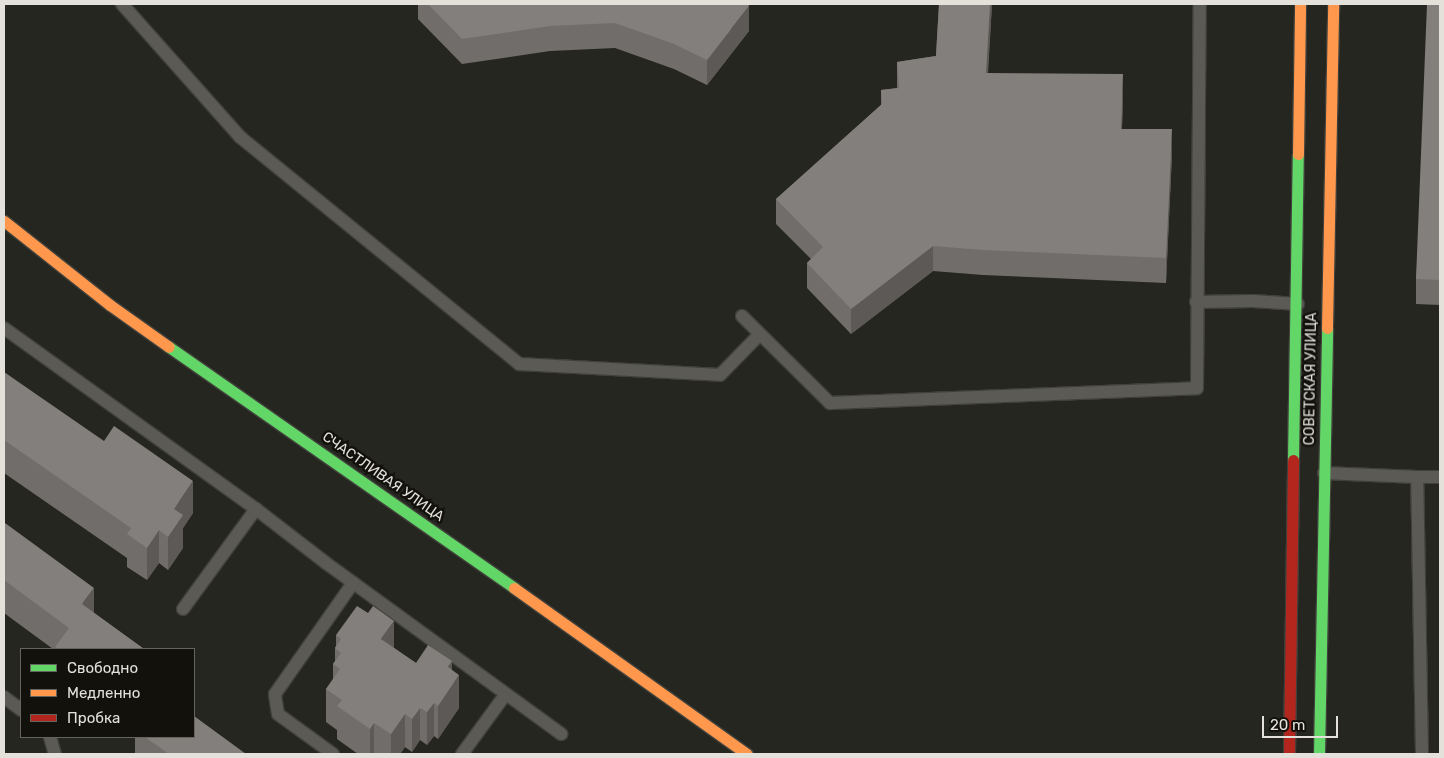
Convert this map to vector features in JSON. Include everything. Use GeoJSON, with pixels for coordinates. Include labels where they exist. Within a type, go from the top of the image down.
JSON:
{"type":"FeatureCollection","features":[{"type":"Feature","properties":{"kind":"main road","name":"СОВЕТСКАЯ УЛИЦА"},"geometry":{"type":"LineString","coordinates":[[1289,754],[1298,304],[1300,4]]}},
{"type":"Feature","properties":{"kind":"main road","name":"СОВЕТСКАЯ УЛИЦА"},"geometry":{"type":"LineString","coordinates":[[1319,754],[1332,4]]}},
{"type":"Feature","properties":{"kind":"main road","name":"СЧАСТЛИВАЯ УЛИЦА"},"geometry":{"type":"LineString","coordinates":[[4,221],[110,305],[687,709],[747,754]]}},
{"type":"Feature","properties":{"kind":"lane"},"geometry":{"type":"LineString","coordinates":[[122,4],[240,137],[519,364],[720,375],[760,334]]}},
{"type":"Feature","properties":{"kind":"lane"},"geometry":{"type":"LineString","coordinates":[[742,316],[830,403],[1197,388],[1196,302],[1200,4]]}},
{"type":"Feature","properties":{"kind":"lane"},"geometry":{"type":"LineString","coordinates":[[1196,302],[1253,300],[1298,304]]}},
{"type":"Feature","properties":{"kind":"lane"},"geometry":{"type":"LineString","coordinates":[[4,328],[256,508],[354,583],[560,734]]}},
{"type":"Feature","properties":{"kind":"lane"},"geometry":{"type":"LineString","coordinates":[[1324,473],[1440,478]]}},
{"type":"Feature","properties":{"kind":"lane"},"geometry":{"type":"LineString","coordinates":[[1416,477],[1422,754]]}},
{"type":"Feature","properties":{"kind":"lane"},"geometry":{"type":"LineString","coordinates":[[183,609],[256,508]]}},
{"type":"Feature","properties":{"kind":"lane"},"geometry":{"type":"LineString","coordinates":[[333,754],[278,714],[275,694],[354,583]]}},
{"type":"Feature","properties":{"kind":"lane"},"geometry":{"type":"LineString","coordinates":[[462,754],[505,695]]}},
{"type":"Feature","properties":{"kind":"lane"},"geometry":{"type":"LineString","coordinates":[[4,697],[20,709]]}},
{"type":"Feature","properties":{"kind":"lane"},"geometry":{"type":"LineString","coordinates":[[50,738],[55,754]]}},
{"type":"Feature","properties":{"kind":"building"},"geometry":{"type":"Polygon","coordinates":[[[428,4],[748,4],[749,6],[707,60],[674,44],[615,23],[550,26],[462,39],[428,4]]]}},
{"type":"Feature","properties":{"kind":"building"},"geometry":{"type":"Polygon","coordinates":[[[939,4],[990,4],[986,73],[1123,74],[1121,129],[1172,129],[1166,258],[933,246],[851,309],[807,263],[823,247],[776,199],[882,104],[881,90],[899,88],[897,62],[936,56],[939,4]]]}},
{"type":"Feature","properties":{"kind":"building"},"geometry":{"type":"Polygon","coordinates":[[[1427,4],[1440,4],[1440,280],[1416,279],[1427,4]]]}},
{"type":"Feature","properties":{"kind":"building"},"geometry":{"type":"Polygon","coordinates":[[[4,372],[104,441],[114,426],[193,481],[174,509],[183,515],[168,537],[159,530],[147,548],[127,534],[131,528],[4,440],[4,372]]]}},
{"type":"Feature","properties":{"kind":"building"},"geometry":{"type":"Polygon","coordinates":[[[5,523],[94,588],[82,604],[143,648],[55,647],[69,628],[4,580],[5,523]]]}},
{"type":"Feature","properties":{"kind":"building"},"geometry":{"type":"Polygon","coordinates":[[[357,606],[368,613],[373,606],[394,621],[381,639],[416,663],[428,645],[452,661],[448,667],[459,675],[438,706],[434,703],[427,712],[420,708],[412,719],[405,714],[391,734],[374,723],[370,729],[337,706],[342,700],[326,689],[340,669],[333,664],[341,653],[335,648],[341,639],[336,635],[357,606]]]}},
{"type":"Feature","properties":{"kind":"building"},"geometry":{"type":"Polygon","coordinates":[[[195,717],[246,754],[169,754],[146,738],[195,738],[195,717]]]}},
{"type":"Feature","properties":{"kind":"traffic: fast"},"geometry":{"type":"LineString","coordinates":[[1293,460],[1298,154]]}},
{"type":"Feature","properties":{"kind":"traffic: fast"},"geometry":{"type":"LineString","coordinates":[[1319,754],[1327,328]]}},
{"type":"Feature","properties":{"kind":"traffic: fast"},"geometry":{"type":"LineString","coordinates":[[169,347],[514,588]]}},
{"type":"Feature","properties":{"kind":"traffic: slow"},"geometry":{"type":"LineString","coordinates":[[1298,154],[1300,4]]}},
{"type":"Feature","properties":{"kind":"traffic: slow"},"geometry":{"type":"LineString","coordinates":[[1327,328],[1333,4]]}},
{"type":"Feature","properties":{"kind":"traffic: slow"},"geometry":{"type":"LineString","coordinates":[[4,221],[110,305],[169,347]]}},
{"type":"Feature","properties":{"kind":"traffic: slow"},"geometry":{"type":"LineString","coordinates":[[514,588],[747,754]]}},
{"type":"Feature","properties":{"kind":"traffic: jam"},"geometry":{"type":"LineString","coordinates":[[1289,754],[1293,460]]}}]}
